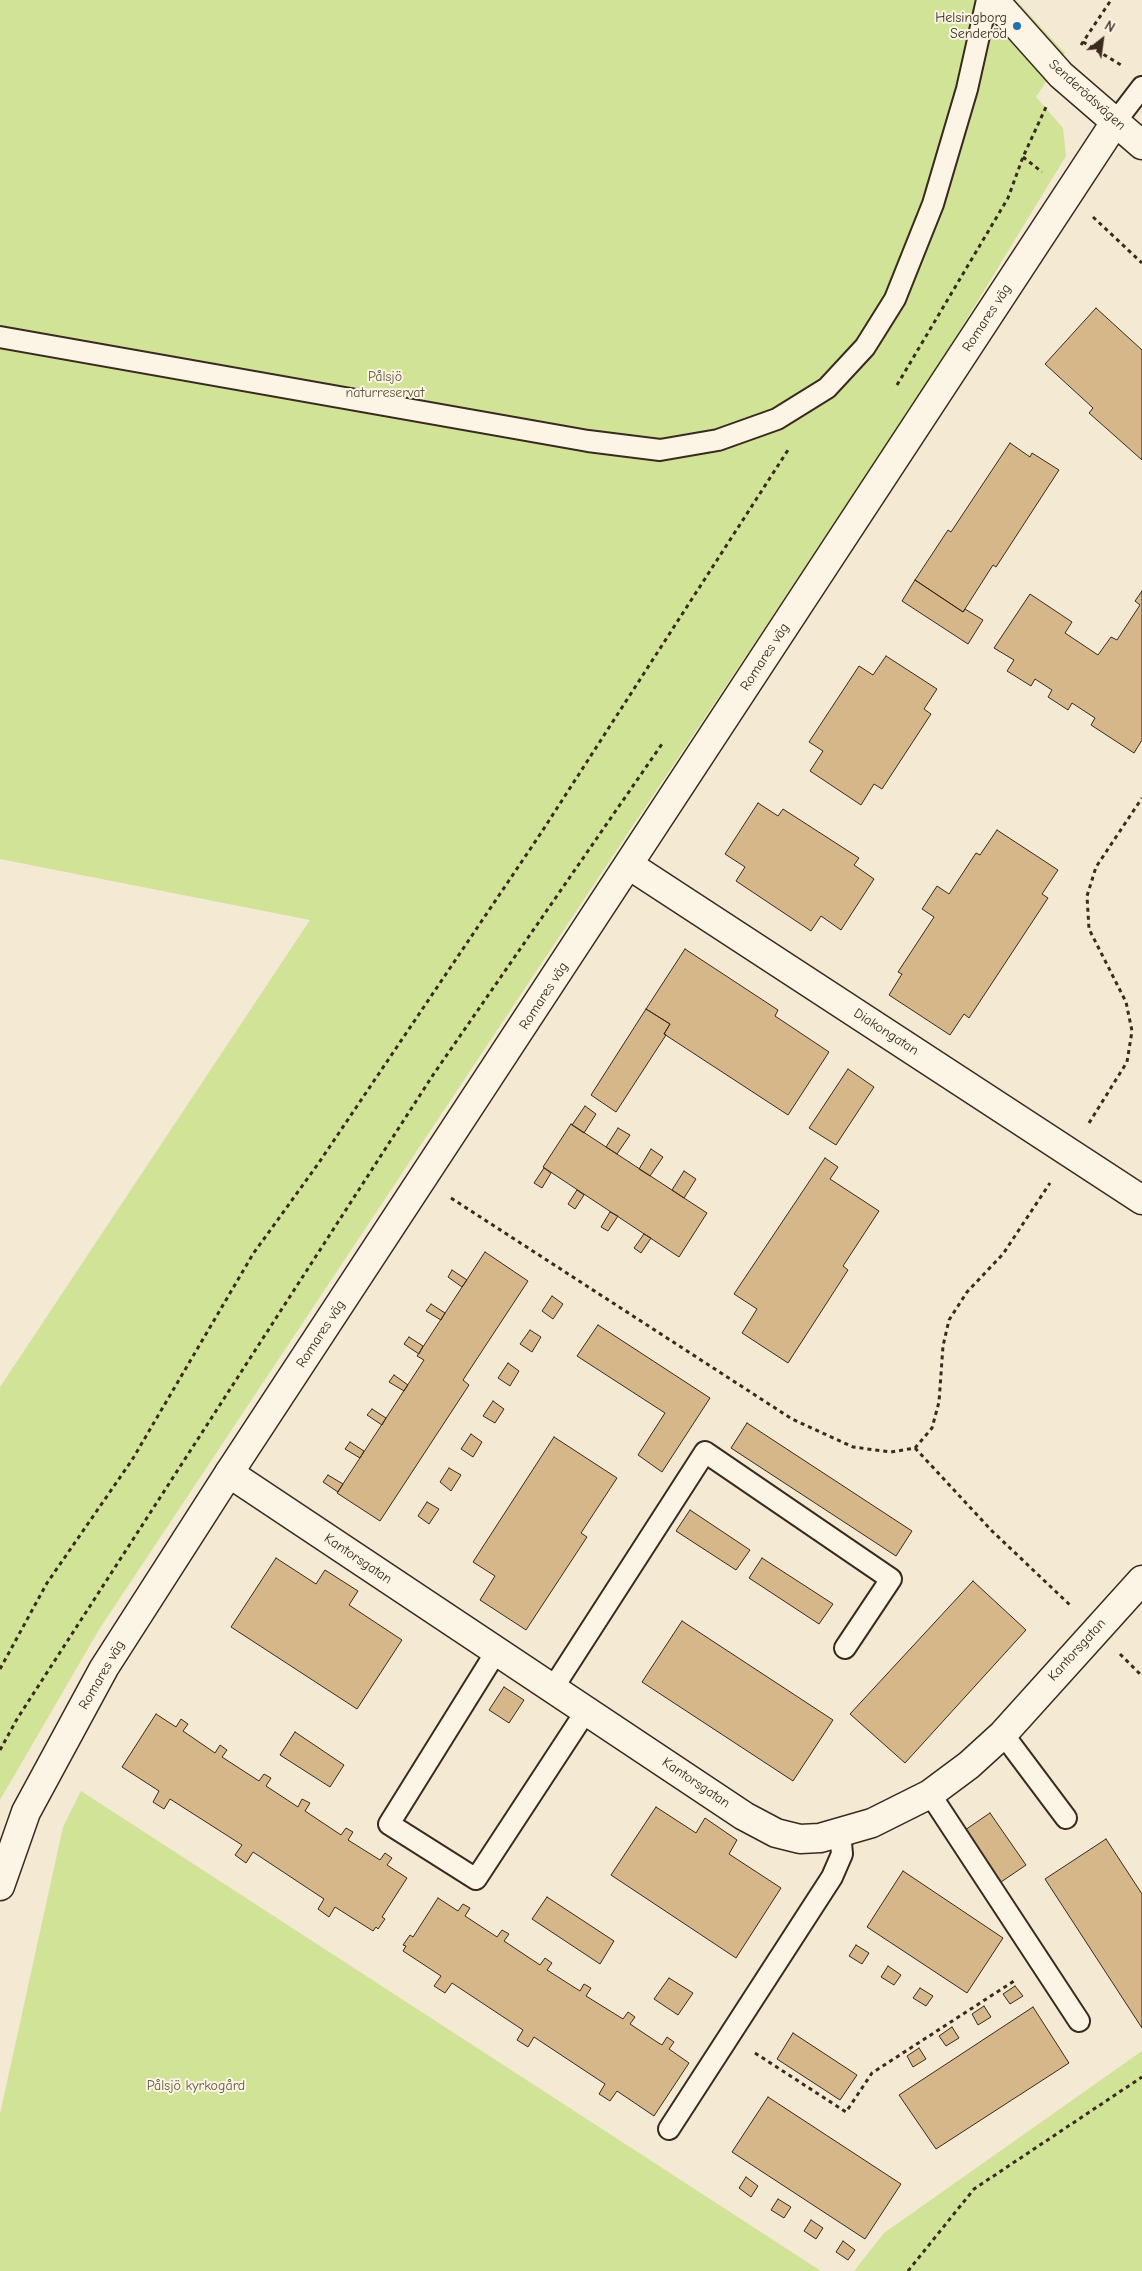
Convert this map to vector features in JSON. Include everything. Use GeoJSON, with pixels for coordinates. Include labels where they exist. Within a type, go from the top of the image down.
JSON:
{"type":"FeatureCollection","features":[{"type":"Feature","properties":{"kind":"street","name":"Senderödsvägen"},"geometry":{"type":"LineString","coordinates":[[994,0],[1062,75],[1142,145]]}},
{"type":"Feature","properties":{"kind":"street","name":"Romares väg"},"geometry":{"type":"LineString","coordinates":[[0,1886],[26,1812],[104,1668],[229,1473],[1116,121]]}},
{"type":"Feature","properties":{"kind":"street","name":"Diakongatan"},"geometry":{"type":"LineString","coordinates":[[629,865],[1142,1200]]}},
{"type":"Feature","properties":{"kind":"street","name":"Kantorsgatan"},"geometry":{"type":"LineString","coordinates":[[229,1473],[744,1816],[776,1833],[800,1839],[820,1838],[872,1823],[930,1794],[969,1765],[1003,1734],[1095,1629],[1142,1580]]}},
{"type":"Feature","properties":{"kind":"lane"},"geometry":{"type":"LineString","coordinates":[[0,337],[588,441],[660,450],[718,440],[777,419],[827,388],[865,347],[895,299],[933,204],[967,89],[988,0]]}},
{"type":"Feature","properties":{"kind":"lane"},"geometry":{"type":"LineString","coordinates":[[1116,121],[1142,87]]}},
{"type":"Feature","properties":{"kind":"lane"},"geometry":{"type":"LineString","coordinates":[[553,1688],[705,1452],[891,1579],[845,1648]]}},
{"type":"Feature","properties":{"kind":"lane"},"geometry":{"type":"LineString","coordinates":[[496,1652],[389,1824],[476,1879],[586,1711]]}},
{"type":"Feature","properties":{"kind":"lane"},"geometry":{"type":"LineString","coordinates":[[1003,1734],[1066,1818]]}},
{"type":"Feature","properties":{"kind":"lane"},"geometry":{"type":"LineString","coordinates":[[930,1794],[1079,2021]]}},
{"type":"Feature","properties":{"kind":"lane"},"geometry":{"type":"LineString","coordinates":[[669,2129],[832,1877],[842,1854],[840,1832]]}},
{"type":"Feature","properties":{"kind":"path"},"geometry":{"type":"LineString","coordinates":[[895,390],[1008,198],[1023,157],[1062,75],[1111,0]]}},
{"type":"Feature","properties":{"kind":"path"},"geometry":{"type":"LineString","coordinates":[[1083,42],[1124,66]]}},
{"type":"Feature","properties":{"kind":"path"},"geometry":{"type":"LineString","coordinates":[[0,1668],[47,1583],[132,1460],[253,1254],[318,1164],[541,833],[790,446]]}},
{"type":"Feature","properties":{"kind":"path"},"geometry":{"type":"LineString","coordinates":[[0,1750],[22,1711],[434,1075],[662,744]]}},
{"type":"Feature","properties":{"kind":"path"},"geometry":{"type":"LineString","coordinates":[[423,1180],[792,1419],[853,1447],[890,1452],[915,1448],[932,1428],[938,1402],[943,1346],[950,1320],[967,1292],[1003,1254],[1127,1062],[1132,1031],[1126,1002],[1089,929],[1087,896],[1096,868],[1142,798]]}},
{"type":"Feature","properties":{"kind":"path"},"geometry":{"type":"LineString","coordinates":[[915,1448],[992,1531],[1142,1676]]}},
{"type":"Feature","properties":{"kind":"path"},"geometry":{"type":"LineString","coordinates":[[728,2036],[846,2112],[872,2073],[1040,1964]]}},
{"type":"Feature","properties":{"kind":"path"},"geometry":{"type":"LineString","coordinates":[[908,2271],[974,2189],[1142,2077]]}},
{"type":"Feature","properties":{"kind":"green space","name":"Pålsjö naturreservat"},"geometry":{"type":"Polygon","coordinates":[[[0,0],[1016,0],[1065,53],[1036,97],[1063,128],[1066,156],[935,371],[100,1628],[0,1800],[0,1387],[310,920],[0,859],[0,0]]]}},
{"type":"Feature","properties":{"kind":"green space","name":"Pålsjö kyrkogård"},"geometry":{"type":"Polygon","coordinates":[[[81,1791],[821,2271],[0,2271],[0,2114],[63,1827],[81,1791]]]}},
{"type":"Feature","properties":{"kind":"green space"},"geometry":{"type":"Polygon","coordinates":[[[1142,2051],[1142,2271],[854,2271],[884,2233],[1142,2051]]]}},
{"type":"Feature","properties":{"kind":"building"},"geometry":{"type":"Polygon","coordinates":[[[1096,308],[1142,350],[1142,460],[1089,413],[1093,408],[1045,364],[1096,308]]]}},
{"type":"Feature","properties":{"kind":"building"},"geometry":{"type":"Polygon","coordinates":[[[1010,443],[1030,457],[1032,453],[1059,470],[996,567],[993,565],[963,612],[915,580],[948,530],[951,532],[1010,443]]]}},
{"type":"Feature","properties":{"kind":"building"},"geometry":{"type":"Polygon","coordinates":[[[915,580],[963,612],[965,609],[983,620],[968,644],[902,601],[915,580]]]}},
{"type":"Feature","properties":{"kind":"building"},"geometry":{"type":"Polygon","coordinates":[[[1142,591],[1142,740],[1134,753],[1091,725],[1095,718],[1072,703],[1068,710],[1048,697],[1052,690],[1035,679],[1031,686],[1007,671],[1014,660],[994,648],[1030,594],[1072,622],[1065,633],[1098,655],[1111,637],[1117,640],[1140,605],[1135,601],[1142,591]]]}},
{"type":"Feature","properties":{"kind":"building"},"geometry":{"type":"Polygon","coordinates":[[[886,656],[937,689],[924,709],[931,714],[882,789],[874,784],[861,805],[810,771],[823,751],[809,742],[859,666],[873,675],[886,656]]]}},
{"type":"Feature","properties":{"kind":"building"},"geometry":{"type":"Polygon","coordinates":[[[758,803],[778,816],[783,809],[859,858],[854,865],[874,879],[841,930],[821,916],[811,931],[736,881],[745,867],[725,854],[758,803]]]}},
{"type":"Feature","properties":{"kind":"building"},"geometry":{"type":"Polygon","coordinates":[[[997,830],[1058,870],[1042,894],[1048,898],[969,1018],[964,1014],[950,1035],[889,995],[902,974],[898,972],[934,917],[922,909],[937,886],[949,894],[976,853],[980,855],[997,830]]]}},
{"type":"Feature","properties":{"kind":"building"},"geometry":{"type":"Polygon","coordinates":[[[685,949],[778,1010],[775,1016],[829,1052],[788,1115],[664,1034],[670,1024],[646,1009],[685,949]]]}},
{"type":"Feature","properties":{"kind":"building"},"geometry":{"type":"Polygon","coordinates":[[[646,1009],[670,1024],[664,1034],[666,1035],[616,1112],[591,1095],[646,1009]]]}},
{"type":"Feature","properties":{"kind":"building"},"geometry":{"type":"Polygon","coordinates":[[[848,1069],[874,1087],[836,1145],[809,1128],[848,1069]]]}},
{"type":"Feature","properties":{"kind":"building"},"geometry":{"type":"Polygon","coordinates":[[[585,1106],[596,1114],[584,1133],[572,1125],[585,1106]]]}},
{"type":"Feature","properties":{"kind":"building"},"geometry":{"type":"Polygon","coordinates":[[[571,1124],[707,1213],[679,1257],[543,1167],[571,1124]]]}},
{"type":"Feature","properties":{"kind":"building"},"geometry":{"type":"Polygon","coordinates":[[[618,1128],[630,1135],[617,1154],[606,1147],[618,1128]]]}},
{"type":"Feature","properties":{"kind":"building"},"geometry":{"type":"Polygon","coordinates":[[[651,1149],[663,1157],[650,1176],[639,1169],[651,1149]]]}},
{"type":"Feature","properties":{"kind":"building"},"geometry":{"type":"Polygon","coordinates":[[[825,1158],[838,1167],[830,1179],[879,1211],[843,1266],[848,1270],[788,1363],[742,1333],[757,1309],[734,1294],[825,1158]]]}},
{"type":"Feature","properties":{"kind":"building"},"geometry":{"type":"Polygon","coordinates":[[[544,1168],[551,1173],[542,1188],[534,1183],[544,1168]]]}},
{"type":"Feature","properties":{"kind":"building"},"geometry":{"type":"Polygon","coordinates":[[[684,1171],[696,1179],[684,1198],[672,1190],[684,1171]]]}},
{"type":"Feature","properties":{"kind":"building"},"geometry":{"type":"Polygon","coordinates":[[[577,1190],[584,1195],[575,1209],[568,1204],[577,1190]]]}},
{"type":"Feature","properties":{"kind":"building"},"geometry":{"type":"Polygon","coordinates":[[[610,1212],[618,1216],[608,1231],[601,1227],[610,1212]]]}},
{"type":"Feature","properties":{"kind":"building"},"geometry":{"type":"Polygon","coordinates":[[[644,1234],[651,1238],[641,1253],[634,1248],[644,1234]]]}},
{"type":"Feature","properties":{"kind":"building"},"geometry":{"type":"Polygon","coordinates":[[[485,1252],[528,1281],[463,1380],[469,1385],[380,1521],[337,1493],[424,1360],[417,1356],[485,1252]]]}},
{"type":"Feature","properties":{"kind":"building"},"geometry":{"type":"Polygon","coordinates":[[[452,1270],[467,1280],[462,1287],[448,1277],[452,1270]]]}},
{"type":"Feature","properties":{"kind":"building"},"geometry":{"type":"Polygon","coordinates":[[[552,1296],[563,1304],[553,1319],[542,1311],[552,1296]]]}},
{"type":"Feature","properties":{"kind":"building"},"geometry":{"type":"Polygon","coordinates":[[[431,1304],[445,1313],[441,1320],[426,1311],[431,1304]]]}},
{"type":"Feature","properties":{"kind":"building"},"geometry":{"type":"Polygon","coordinates":[[[598,1325],[710,1398],[662,1472],[638,1455],[665,1413],[577,1356],[598,1325]]]}},
{"type":"Feature","properties":{"kind":"building"},"geometry":{"type":"Polygon","coordinates":[[[530,1330],[541,1337],[532,1352],[520,1344],[530,1330]]]}},
{"type":"Feature","properties":{"kind":"building"},"geometry":{"type":"Polygon","coordinates":[[[409,1337],[423,1346],[419,1354],[404,1344],[409,1337]]]}},
{"type":"Feature","properties":{"kind":"building"},"geometry":{"type":"Polygon","coordinates":[[[508,1363],[519,1371],[510,1386],[498,1378],[508,1363]]]}},
{"type":"Feature","properties":{"kind":"building"},"geometry":{"type":"Polygon","coordinates":[[[394,1375],[408,1385],[404,1391],[389,1382],[394,1375]]]}},
{"type":"Feature","properties":{"kind":"building"},"geometry":{"type":"Polygon","coordinates":[[[493,1401],[504,1409],[495,1423],[483,1416],[493,1401]]]}},
{"type":"Feature","properties":{"kind":"building"},"geometry":{"type":"Polygon","coordinates":[[[372,1409],[386,1418],[382,1425],[367,1415],[372,1409]]]}},
{"type":"Feature","properties":{"kind":"building"},"geometry":{"type":"Polygon","coordinates":[[[747,1423],[912,1531],[896,1556],[731,1448],[747,1423]]]}},
{"type":"Feature","properties":{"kind":"building"},"geometry":{"type":"Polygon","coordinates":[[[471,1434],[482,1442],[473,1457],[461,1449],[471,1434]]]}},
{"type":"Feature","properties":{"kind":"building"},"geometry":{"type":"Polygon","coordinates":[[[554,1437],[617,1478],[581,1533],[587,1537],[526,1630],[480,1600],[495,1576],[473,1562],[554,1437]]]}},
{"type":"Feature","properties":{"kind":"building"},"geometry":{"type":"Polygon","coordinates":[[[350,1442],[364,1451],[360,1458],[345,1449],[350,1442]]]}},
{"type":"Feature","properties":{"kind":"building"},"geometry":{"type":"Polygon","coordinates":[[[449,1468],[461,1475],[451,1491],[440,1482],[449,1468]]]}},
{"type":"Feature","properties":{"kind":"building"},"geometry":{"type":"Polygon","coordinates":[[[328,1475],[343,1484],[338,1492],[323,1482],[328,1475]]]}},
{"type":"Feature","properties":{"kind":"building"},"geometry":{"type":"Polygon","coordinates":[[[427,1502],[439,1509],[429,1524],[418,1516],[427,1502]]]}},
{"type":"Feature","properties":{"kind":"building"},"geometry":{"type":"Polygon","coordinates":[[[690,1510],[750,1550],[736,1570],[676,1531],[690,1510]]]}},
{"type":"Feature","properties":{"kind":"building"},"geometry":{"type":"Polygon","coordinates":[[[276,1558],[316,1584],[325,1570],[358,1591],[349,1605],[402,1640],[357,1709],[231,1627],[276,1558]]]}},
{"type":"Feature","properties":{"kind":"building"},"geometry":{"type":"Polygon","coordinates":[[[762,1558],[833,1604],[819,1624],[749,1578],[762,1558]]]}},
{"type":"Feature","properties":{"kind":"building"},"geometry":{"type":"Polygon","coordinates":[[[973,1581],[1026,1630],[905,1763],[850,1714],[973,1581]]]}},
{"type":"Feature","properties":{"kind":"building"},"geometry":{"type":"Polygon","coordinates":[[[682,1621],[833,1720],[793,1781],[642,1682],[682,1621]]]}},
{"type":"Feature","properties":{"kind":"building"},"geometry":{"type":"Polygon","coordinates":[[[504,1687],[524,1700],[509,1723],[489,1710],[504,1687]]]}},
{"type":"Feature","properties":{"kind":"building"},"geometry":{"type":"Polygon","coordinates":[[[156,1714],[176,1727],[181,1719],[188,1724],[183,1731],[215,1753],[220,1745],[227,1750],[222,1757],[259,1781],[264,1774],[271,1778],[266,1786],[298,1807],[302,1799],[310,1803],[305,1811],[341,1835],[346,1828],[353,1832],[348,1840],[380,1860],[385,1853],[392,1858],[387,1865],[407,1878],[382,1917],[385,1919],[378,1929],[376,1927],[373,1931],[335,1907],[329,1917],[318,1909],[324,1899],[253,1852],[246,1863],[235,1855],[242,1845],[170,1799],[164,1809],[153,1802],[159,1791],[122,1767],[156,1714]]]}},
{"type":"Feature","properties":{"kind":"building"},"geometry":{"type":"Polygon","coordinates":[[[295,1732],[344,1765],[330,1787],[280,1755],[295,1732]]]}},
{"type":"Feature","properties":{"kind":"building"},"geometry":{"type":"Polygon","coordinates":[[[656,1807],[696,1833],[705,1818],[737,1840],[729,1854],[781,1888],[736,1958],[611,1875],[656,1807]]]}},
{"type":"Feature","properties":{"kind":"building"},"geometry":{"type":"Polygon","coordinates":[[[990,1813],[1026,1865],[1001,1882],[965,1830],[990,1813]]]}},
{"type":"Feature","properties":{"kind":"building"},"geometry":{"type":"Polygon","coordinates":[[[1106,1839],[1142,1894],[1142,2028],[1045,1879],[1106,1839]]]}},
{"type":"Feature","properties":{"kind":"building"},"geometry":{"type":"Polygon","coordinates":[[[903,1871],[1003,1938],[967,1993],[867,1927],[903,1871]]]}},
{"type":"Feature","properties":{"kind":"building"},"geometry":{"type":"Polygon","coordinates":[[[547,1897],[614,1941],[600,1964],[532,1919],[547,1897]]]}},
{"type":"Feature","properties":{"kind":"building"},"geometry":{"type":"Polygon","coordinates":[[[438,1898],[458,1911],[463,1904],[470,1908],[465,1916],[497,1937],[502,1930],[509,1934],[504,1941],[540,1965],[545,1958],[552,1963],[547,1970],[580,1991],[584,1984],[591,1988],[586,1996],[623,2019],[628,2012],[635,2017],[630,2024],[657,2042],[662,2045],[667,2037],[674,2042],[669,2049],[689,2063],[654,2116],[617,2091],[610,2101],[599,2094],[605,2084],[534,2037],[528,2047],[517,2040],[523,2030],[452,1983],[445,1993],[434,1986],[441,1976],[403,1951],[406,1946],[403,1945],[410,1935],[413,1937],[438,1898]]]}},
{"type":"Feature","properties":{"kind":"building"},"geometry":{"type":"Polygon","coordinates":[[[856,1945],[869,1953],[862,1964],[849,1956],[856,1945]]]}},
{"type":"Feature","properties":{"kind":"building"},"geometry":{"type":"Polygon","coordinates":[[[888,1966],[901,1975],[894,1985],[881,1977],[888,1966]]]}},
{"type":"Feature","properties":{"kind":"building"},"geometry":{"type":"Polygon","coordinates":[[[669,1978],[693,1993],[678,2015],[654,1999],[669,1978]]]}},
{"type":"Feature","properties":{"kind":"building"},"geometry":{"type":"Polygon","coordinates":[[[1015,1986],[1023,1996],[1010,2004],[1003,1994],[1015,1986]]]}},
{"type":"Feature","properties":{"kind":"building"},"geometry":{"type":"Polygon","coordinates":[[[920,1988],[933,1996],[926,2006],[913,1998],[920,1988]]]}},
{"type":"Feature","properties":{"kind":"building"},"geometry":{"type":"Polygon","coordinates":[[[984,2006],[991,2017],[978,2025],[972,2014],[984,2006]]]}},
{"type":"Feature","properties":{"kind":"building"},"geometry":{"type":"Polygon","coordinates":[[[1033,2007],[1069,2063],[936,2149],[899,2095],[1033,2007]]]}},
{"type":"Feature","properties":{"kind":"building"},"geometry":{"type":"Polygon","coordinates":[[[952,2027],[959,2038],[946,2046],[939,2036],[952,2027]]]}},
{"type":"Feature","properties":{"kind":"building"},"geometry":{"type":"Polygon","coordinates":[[[793,2033],[857,2075],[840,2100],[777,2059],[793,2033]]]}},
{"type":"Feature","properties":{"kind":"building"},"geometry":{"type":"Polygon","coordinates":[[[919,2048],[926,2059],[913,2067],[907,2056],[919,2048]]]}},
{"type":"Feature","properties":{"kind":"building"},"geometry":{"type":"Polygon","coordinates":[[[768,2097],[901,2184],[865,2239],[732,2152],[768,2097]]]}},
{"type":"Feature","properties":{"kind":"building"},"geometry":{"type":"Polygon","coordinates":[[[746,2177],[758,2186],[751,2197],[739,2188],[746,2177]]]}},
{"type":"Feature","properties":{"kind":"building"},"geometry":{"type":"Polygon","coordinates":[[[778,2199],[791,2207],[784,2218],[771,2210],[778,2199]]]}},
{"type":"Feature","properties":{"kind":"building"},"geometry":{"type":"Polygon","coordinates":[[[811,2220],[823,2228],[816,2239],[804,2231],[811,2220]]]}},
{"type":"Feature","properties":{"kind":"building"},"geometry":{"type":"Polygon","coordinates":[[[843,2241],[855,2250],[848,2260],[836,2252],[843,2241]]]}},
{"type":"Feature","properties":{"kind":"place","name":"Helsingborg Senderöd"},"geometry":{"type":"Point","coordinates":[1017,26]}}]}
